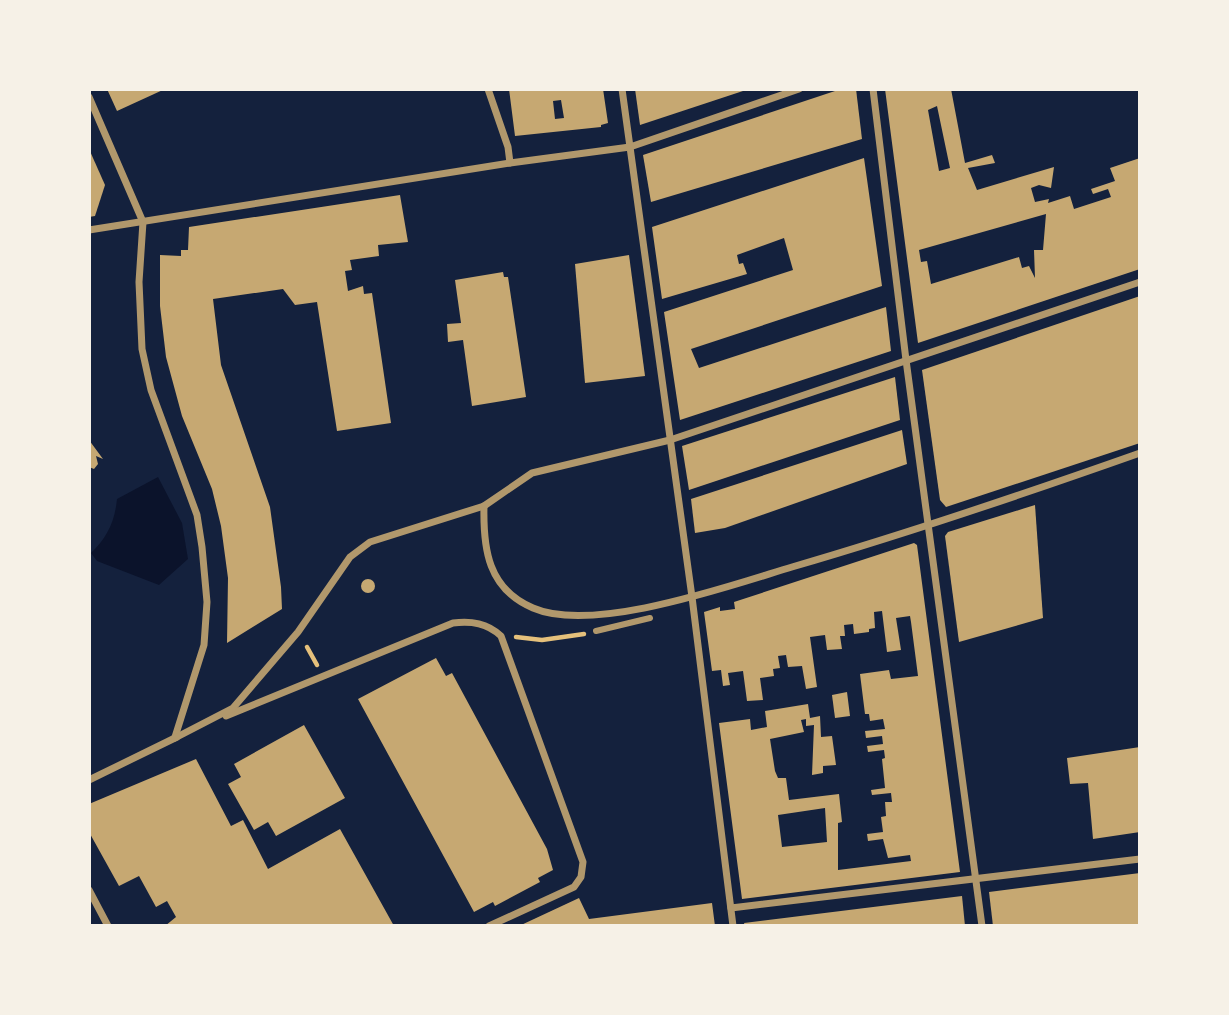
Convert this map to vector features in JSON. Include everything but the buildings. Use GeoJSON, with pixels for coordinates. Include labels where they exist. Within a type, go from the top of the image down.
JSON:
{"type":"FeatureCollection","features":[{"type":"Feature","properties":{"kind":"street"},"geometry":{"type":"LineString","coordinates":[[488,89],[508,147],[510,163]]}},
{"type":"Feature","properties":{"kind":"street"},"geometry":{"type":"LineString","coordinates":[[622,89],[692,597],[733,926]]}},
{"type":"Feature","properties":{"kind":"street"},"geometry":{"type":"LineString","coordinates":[[89,230],[510,163],[630,147],[799,89]]}},
{"type":"Feature","properties":{"kind":"street"},"geometry":{"type":"LineString","coordinates":[[873,89],[906,360],[982,926]]}},
{"type":"Feature","properties":{"kind":"street"},"geometry":{"type":"LineString","coordinates":[[89,97],[144,222],[139,282],[142,349],[158,409],[197,515],[207,602],[203,647],[175,738]]}},
{"type":"Feature","properties":{"kind":"street"},"geometry":{"type":"LineString","coordinates":[[89,780],[233,708],[298,632],[337,574],[359,549],[386,536],[484,506],[532,472],[670,440],[1140,282]]}},
{"type":"Feature","properties":{"kind":"street"},"geometry":{"type":"LineString","coordinates":[[484,506],[483,533],[488,565],[507,592],[533,608],[568,615],[609,612],[692,597],[930,526],[1140,453]]}},
{"type":"Feature","properties":{"kind":"street"},"geometry":{"type":"LineString","coordinates":[[596,631],[650,618]]}},
{"type":"Feature","properties":{"kind":"street"},"geometry":{"type":"LineString","coordinates":[[175,738],[453,623],[469,622],[491,627],[501,636],[583,862],[581,877],[574,887],[489,926]]}},
{"type":"Feature","properties":{"kind":"street"},"geometry":{"type":"LineString","coordinates":[[731,908],[1140,859]]}},
{"type":"Feature","properties":{"kind":"street"},"geometry":{"type":"LineString","coordinates":[[89,890],[108,926]]}},
{"type":"Feature","properties":{"kind":"path"},"geometry":{"type":"LineString","coordinates":[[501,636],[542,640],[596,631]]}},
{"type":"Feature","properties":{"kind":"path"},"geometry":{"type":"LineString","coordinates":[[307,647],[318,666]]}},
{"type":"Feature","properties":{"kind":"water"},"geometry":{"type":"Polygon","coordinates":[[[158,477],[182,523],[188,559],[159,585],[97,561],[91,553],[109,529],[117,499],[158,477]]]}}]}
